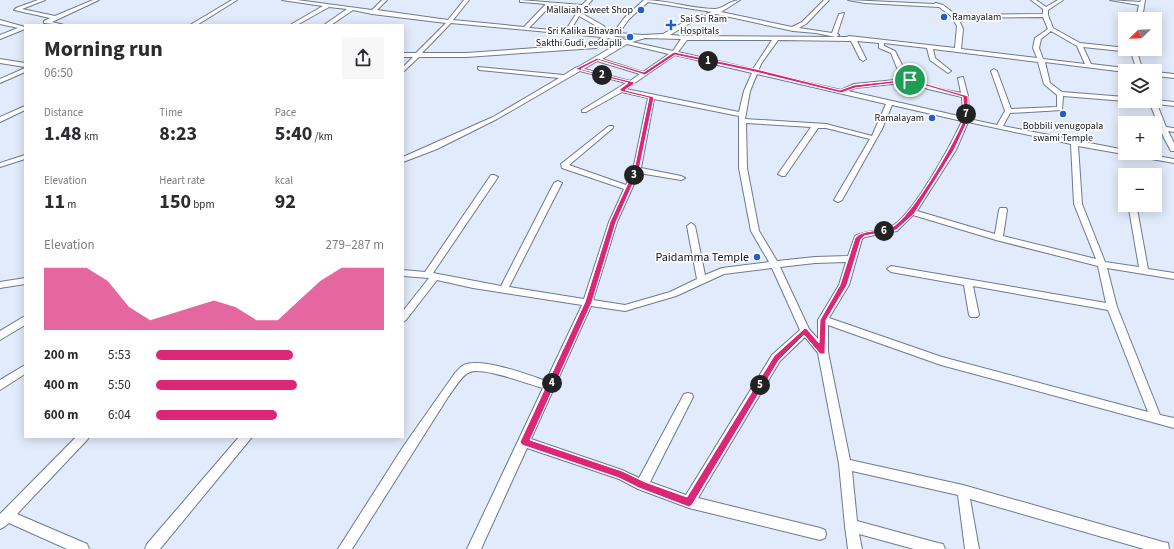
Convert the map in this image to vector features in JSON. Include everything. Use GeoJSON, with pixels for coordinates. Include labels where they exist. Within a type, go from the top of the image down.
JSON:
{"type":"FeatureCollection","features":[{"type":"Feature","properties":{"kind":"street"},"geometry":{"type":"LineString","coordinates":[[43,0],[18,10],[55,18]]}},
{"type":"Feature","properties":{"kind":"street"},"geometry":{"type":"LineString","coordinates":[[56,24],[46,22],[97,0]]}},
{"type":"Feature","properties":{"kind":"street"},"geometry":{"type":"LineString","coordinates":[[195,24],[235,0]]}},
{"type":"Feature","properties":{"kind":"street"},"geometry":{"type":"LineString","coordinates":[[284,0],[449,22],[608,36],[626,42],[756,70],[841,92],[1074,143],[1118,151]]}},
{"type":"Feature","properties":{"kind":"street"},"geometry":{"type":"LineString","coordinates":[[372,12],[385,0]]}},
{"type":"Feature","properties":{"kind":"street"},"geometry":{"type":"LineString","coordinates":[[404,69],[449,22],[467,0]]}},
{"type":"Feature","properties":{"kind":"street"},"geometry":{"type":"LineString","coordinates":[[566,33],[583,7],[590,0]]}},
{"type":"Feature","properties":{"kind":"street"},"geometry":{"type":"LineString","coordinates":[[614,34],[626,18],[646,0],[717,12],[793,28],[834,34],[853,39]]}},
{"type":"Feature","properties":{"kind":"street"},"geometry":{"type":"LineString","coordinates":[[664,36],[688,22],[717,12],[738,0]]}},
{"type":"Feature","properties":{"kind":"street"},"geometry":{"type":"LineString","coordinates":[[789,39],[793,28],[804,23],[826,0]]}},
{"type":"Feature","properties":{"kind":"street"},"geometry":{"type":"LineString","coordinates":[[850,0],[941,6]]}},
{"type":"Feature","properties":{"kind":"street"},"geometry":{"type":"LineString","coordinates":[[930,0],[941,6],[954,17],[960,27],[958,50]]}},
{"type":"Feature","properties":{"kind":"street"},"geometry":{"type":"LineString","coordinates":[[1033,0],[1045,12],[1051,28],[1079,45],[1118,49]]}},
{"type":"Feature","properties":{"kind":"street"},"geometry":{"type":"LineString","coordinates":[[954,17],[1045,12],[1061,0]]}},
{"type":"Feature","properties":{"kind":"street"},"geometry":{"type":"LineString","coordinates":[[1112,0],[1116,3],[1143,2],[1141,12]]}},
{"type":"Feature","properties":{"kind":"street"},"geometry":{"type":"LineString","coordinates":[[522,1],[583,7]]}},
{"type":"Feature","properties":{"kind":"street"},"geometry":{"type":"LineString","coordinates":[[525,29],[550,3]]}},
{"type":"Feature","properties":{"kind":"street"},"geometry":{"type":"LineString","coordinates":[[296,24],[328,5]]}},
{"type":"Feature","properties":{"kind":"street"},"geometry":{"type":"LineString","coordinates":[[328,24],[352,8]]}},
{"type":"Feature","properties":{"kind":"street"},"geometry":{"type":"LineString","coordinates":[[579,14],[602,27],[608,36]]}},
{"type":"Feature","properties":{"kind":"street"},"geometry":{"type":"LineString","coordinates":[[834,34],[842,14]]}},
{"type":"Feature","properties":{"kind":"street"},"geometry":{"type":"LineString","coordinates":[[0,22],[24,28]]}},
{"type":"Feature","properties":{"kind":"street"},"geometry":{"type":"LineString","coordinates":[[0,37],[24,28]]}},
{"type":"Feature","properties":{"kind":"street"},"geometry":{"type":"LineString","coordinates":[[1051,28],[1038,38],[1036,48],[1048,86],[1060,94],[1118,98]]}},
{"type":"Feature","properties":{"kind":"street"},"geometry":{"type":"LineString","coordinates":[[404,55],[466,55],[596,46],[608,36],[614,34],[685,38],[853,39],[882,41],[1118,69]]}},
{"type":"Feature","properties":{"kind":"street"},"geometry":{"type":"LineString","coordinates":[[404,160],[434,148],[495,118],[577,69],[626,42],[645,36]]}},
{"type":"Feature","properties":{"kind":"street"},"geometry":{"type":"LineString","coordinates":[[584,111],[621,90],[645,74],[674,53],[680,47],[685,38]]}},
{"type":"Feature","properties":{"kind":"street"},"geometry":{"type":"LineString","coordinates":[[776,39],[758,64],[747,91],[742,118],[743,168],[755,231],[775,265],[805,331],[823,352]]}},
{"type":"Feature","properties":{"kind":"street"},"geometry":{"type":"LineString","coordinates":[[853,39],[862,59]]}},
{"type":"Feature","properties":{"kind":"street"},"geometry":{"type":"LineString","coordinates":[[882,41],[881,48],[893,52],[896,61],[910,80]]}},
{"type":"Feature","properties":{"kind":"street"},"geometry":{"type":"LineString","coordinates":[[1079,45],[1089,66]]}},
{"type":"Feature","properties":{"kind":"street"},"geometry":{"type":"LineString","coordinates":[[929,46],[932,59],[948,71]]}},
{"type":"Feature","properties":{"kind":"street"},"geometry":{"type":"LineString","coordinates":[[597,59],[645,74]]}},
{"type":"Feature","properties":{"kind":"street"},"geometry":{"type":"LineString","coordinates":[[0,61],[24,65]]}},
{"type":"Feature","properties":{"kind":"street"},"geometry":{"type":"LineString","coordinates":[[480,68],[564,77]]}},
{"type":"Feature","properties":{"kind":"street"},"geometry":{"type":"LineString","coordinates":[[577,69],[632,83]]}},
{"type":"Feature","properties":{"kind":"street"},"geometry":{"type":"LineString","coordinates":[[0,81],[24,70]]}},
{"type":"Feature","properties":{"kind":"street"},"geometry":{"type":"LineString","coordinates":[[994,71],[1008,111],[1000,126]]}},
{"type":"Feature","properties":{"kind":"street"},"geometry":{"type":"LineString","coordinates":[[1162,75],[1174,76]]}},
{"type":"Feature","properties":{"kind":"street"},"geometry":{"type":"LineString","coordinates":[[855,549],[851,526],[845,464],[823,352],[823,320],[844,285],[860,236],[894,229],[912,212],[952,150],[966,120],[965,96],[961,78]]}},
{"type":"Feature","properties":{"kind":"street"},"geometry":{"type":"LineString","coordinates":[[841,92],[854,86],[910,80],[965,96]]}},
{"type":"Feature","properties":{"kind":"street"},"geometry":{"type":"LineString","coordinates":[[621,90],[742,118],[816,126],[873,138]]}},
{"type":"Feature","properties":{"kind":"street"},"geometry":{"type":"LineString","coordinates":[[1008,111],[1060,108],[1060,94]]}},
{"type":"Feature","properties":{"kind":"street"},"geometry":{"type":"LineString","coordinates":[[474,549],[588,302],[613,222],[637,170],[652,97]]}},
{"type":"Feature","properties":{"kind":"street"},"geometry":{"type":"LineString","coordinates":[[838,200],[879,130],[890,103]]}},
{"type":"Feature","properties":{"kind":"street"},"geometry":{"type":"LineString","coordinates":[[1162,103],[1174,104]]}},
{"type":"Feature","properties":{"kind":"street"},"geometry":{"type":"LineString","coordinates":[[2,118],[24,108]]}},
{"type":"Feature","properties":{"kind":"street"},"geometry":{"type":"LineString","coordinates":[[1154,108],[1163,129],[1174,148]]}},
{"type":"Feature","properties":{"kind":"street"},"geometry":{"type":"LineString","coordinates":[[782,174],[816,126]]}},
{"type":"Feature","properties":{"kind":"street"},"geometry":{"type":"LineString","coordinates":[[611,128],[565,164],[565,166],[629,188]]}},
{"type":"Feature","properties":{"kind":"street"},"geometry":{"type":"LineString","coordinates":[[1163,129],[1174,130]]}},
{"type":"Feature","properties":{"kind":"street"},"geometry":{"type":"LineString","coordinates":[[1074,143],[1078,204],[1102,264],[1112,307],[1156,419]]}},
{"type":"Feature","properties":{"kind":"street"},"geometry":{"type":"LineString","coordinates":[[0,165],[24,157]]}},
{"type":"Feature","properties":{"kind":"street"},"geometry":{"type":"LineString","coordinates":[[1162,159],[1174,161]]}},
{"type":"Feature","properties":{"kind":"street"},"geometry":{"type":"LineString","coordinates":[[637,170],[681,178]]}},
{"type":"Feature","properties":{"kind":"street"},"geometry":{"type":"LineString","coordinates":[[404,316],[494,177]]}},
{"type":"Feature","properties":{"kind":"street"},"geometry":{"type":"LineString","coordinates":[[504,289],[558,183]]}},
{"type":"Feature","properties":{"kind":"street"},"geometry":{"type":"LineString","coordinates":[[999,238],[1003,210]]}},
{"type":"Feature","properties":{"kind":"street"},"geometry":{"type":"LineString","coordinates":[[912,212],[999,238],[1102,264],[1174,276]]}},
{"type":"Feature","properties":{"kind":"street"},"geometry":{"type":"LineString","coordinates":[[1134,212],[1144,270]]}},
{"type":"Feature","properties":{"kind":"street"},"geometry":{"type":"LineString","coordinates":[[691,226],[702,280]]}},
{"type":"Feature","properties":{"kind":"street"},"geometry":{"type":"LineString","coordinates":[[404,273],[431,276],[625,308],[674,294],[722,271],[815,260],[852,260]]}},
{"type":"Feature","properties":{"kind":"street"},"geometry":{"type":"LineString","coordinates":[[891,270],[1112,307]]}},
{"type":"Feature","properties":{"kind":"street"},"geometry":{"type":"LineString","coordinates":[[0,285],[24,281]]}},
{"type":"Feature","properties":{"kind":"street"},"geometry":{"type":"LineString","coordinates":[[968,282],[974,315]]}},
{"type":"Feature","properties":{"kind":"street"},"geometry":{"type":"LineString","coordinates":[[823,320],[941,361],[1174,423]]}},
{"type":"Feature","properties":{"kind":"street"},"geometry":{"type":"LineString","coordinates":[[0,327],[21,322]]}},
{"type":"Feature","properties":{"kind":"street"},"geometry":{"type":"LineString","coordinates":[[0,336],[21,322]]}},
{"type":"Feature","properties":{"kind":"street"},"geometry":{"type":"LineString","coordinates":[[689,502],[776,358],[805,331]]}},
{"type":"Feature","properties":{"kind":"street"},"geometry":{"type":"LineString","coordinates":[[345,549],[443,395],[464,369],[470,367],[485,368],[550,386]]}},
{"type":"Feature","properties":{"kind":"street"},"geometry":{"type":"LineString","coordinates":[[0,386],[24,369]]}},
{"type":"Feature","properties":{"kind":"street"},"geometry":{"type":"LineString","coordinates":[[642,485],[688,397]]}},
{"type":"Feature","properties":{"kind":"street"},"geometry":{"type":"LineString","coordinates":[[81,438],[4,520],[82,549]]}},
{"type":"Feature","properties":{"kind":"street"},"geometry":{"type":"LineString","coordinates":[[152,549],[245,438]]}},
{"type":"Feature","properties":{"kind":"street"},"geometry":{"type":"LineString","coordinates":[[524,442],[622,475],[642,485],[689,502],[820,534]]}},
{"type":"Feature","properties":{"kind":"street"},"geometry":{"type":"LineString","coordinates":[[845,464],[963,491],[1163,548]]}},
{"type":"Feature","properties":{"kind":"street"},"geometry":{"type":"LineString","coordinates":[[963,491],[972,549]]}},
{"type":"Feature","properties":{"kind":"street"},"geometry":{"type":"LineString","coordinates":[[851,526],[938,549]]}},
{"type":"Feature","properties":{"kind":"place","name":"Mallaiah Sweet Shop"},"geometry":{"type":"Point","coordinates":[641,10]}},
{"type":"Feature","properties":{"kind":"place","name":"Ramayalam"},"geometry":{"type":"Point","coordinates":[944,17]}},
{"type":"Feature","properties":{"kind":"place","name":"Sai Sri Ram Hospitals"},"geometry":{"type":"Point","coordinates":[671,25]}},
{"type":"Feature","properties":{"kind":"place","name":"Sri Kalika Bhavani Sakthi Gudi, eedaplli"},"geometry":{"type":"Point","coordinates":[630,37]}},
{"type":"Feature","properties":{"kind":"place","name":"Bobbili venugopala swami Temple"},"geometry":{"type":"Point","coordinates":[1063,114]}},
{"type":"Feature","properties":{"kind":"place","name":"Ramalayam"},"geometry":{"type":"Point","coordinates":[932,118]}},
{"type":"Feature","properties":{"kind":"place","name":"Paidamma Temple"},"geometry":{"type":"Point","coordinates":[757,257]}},
{"type":"Feature","properties":{"kind":"route"},"geometry":{"type":"LineString","coordinates":[[674,53],[756,70],[841,92],[854,86],[910,80],[965,96],[966,120],[952,150],[912,212],[894,229],[863,235],[858,238],[844,285],[823,320],[823,352],[805,331],[776,358],[689,502],[642,485],[622,475],[524,442],[588,302],[613,222],[637,170],[652,97],[621,90],[632,83],[577,69],[597,59],[645,74],[674,53]]}}]}
